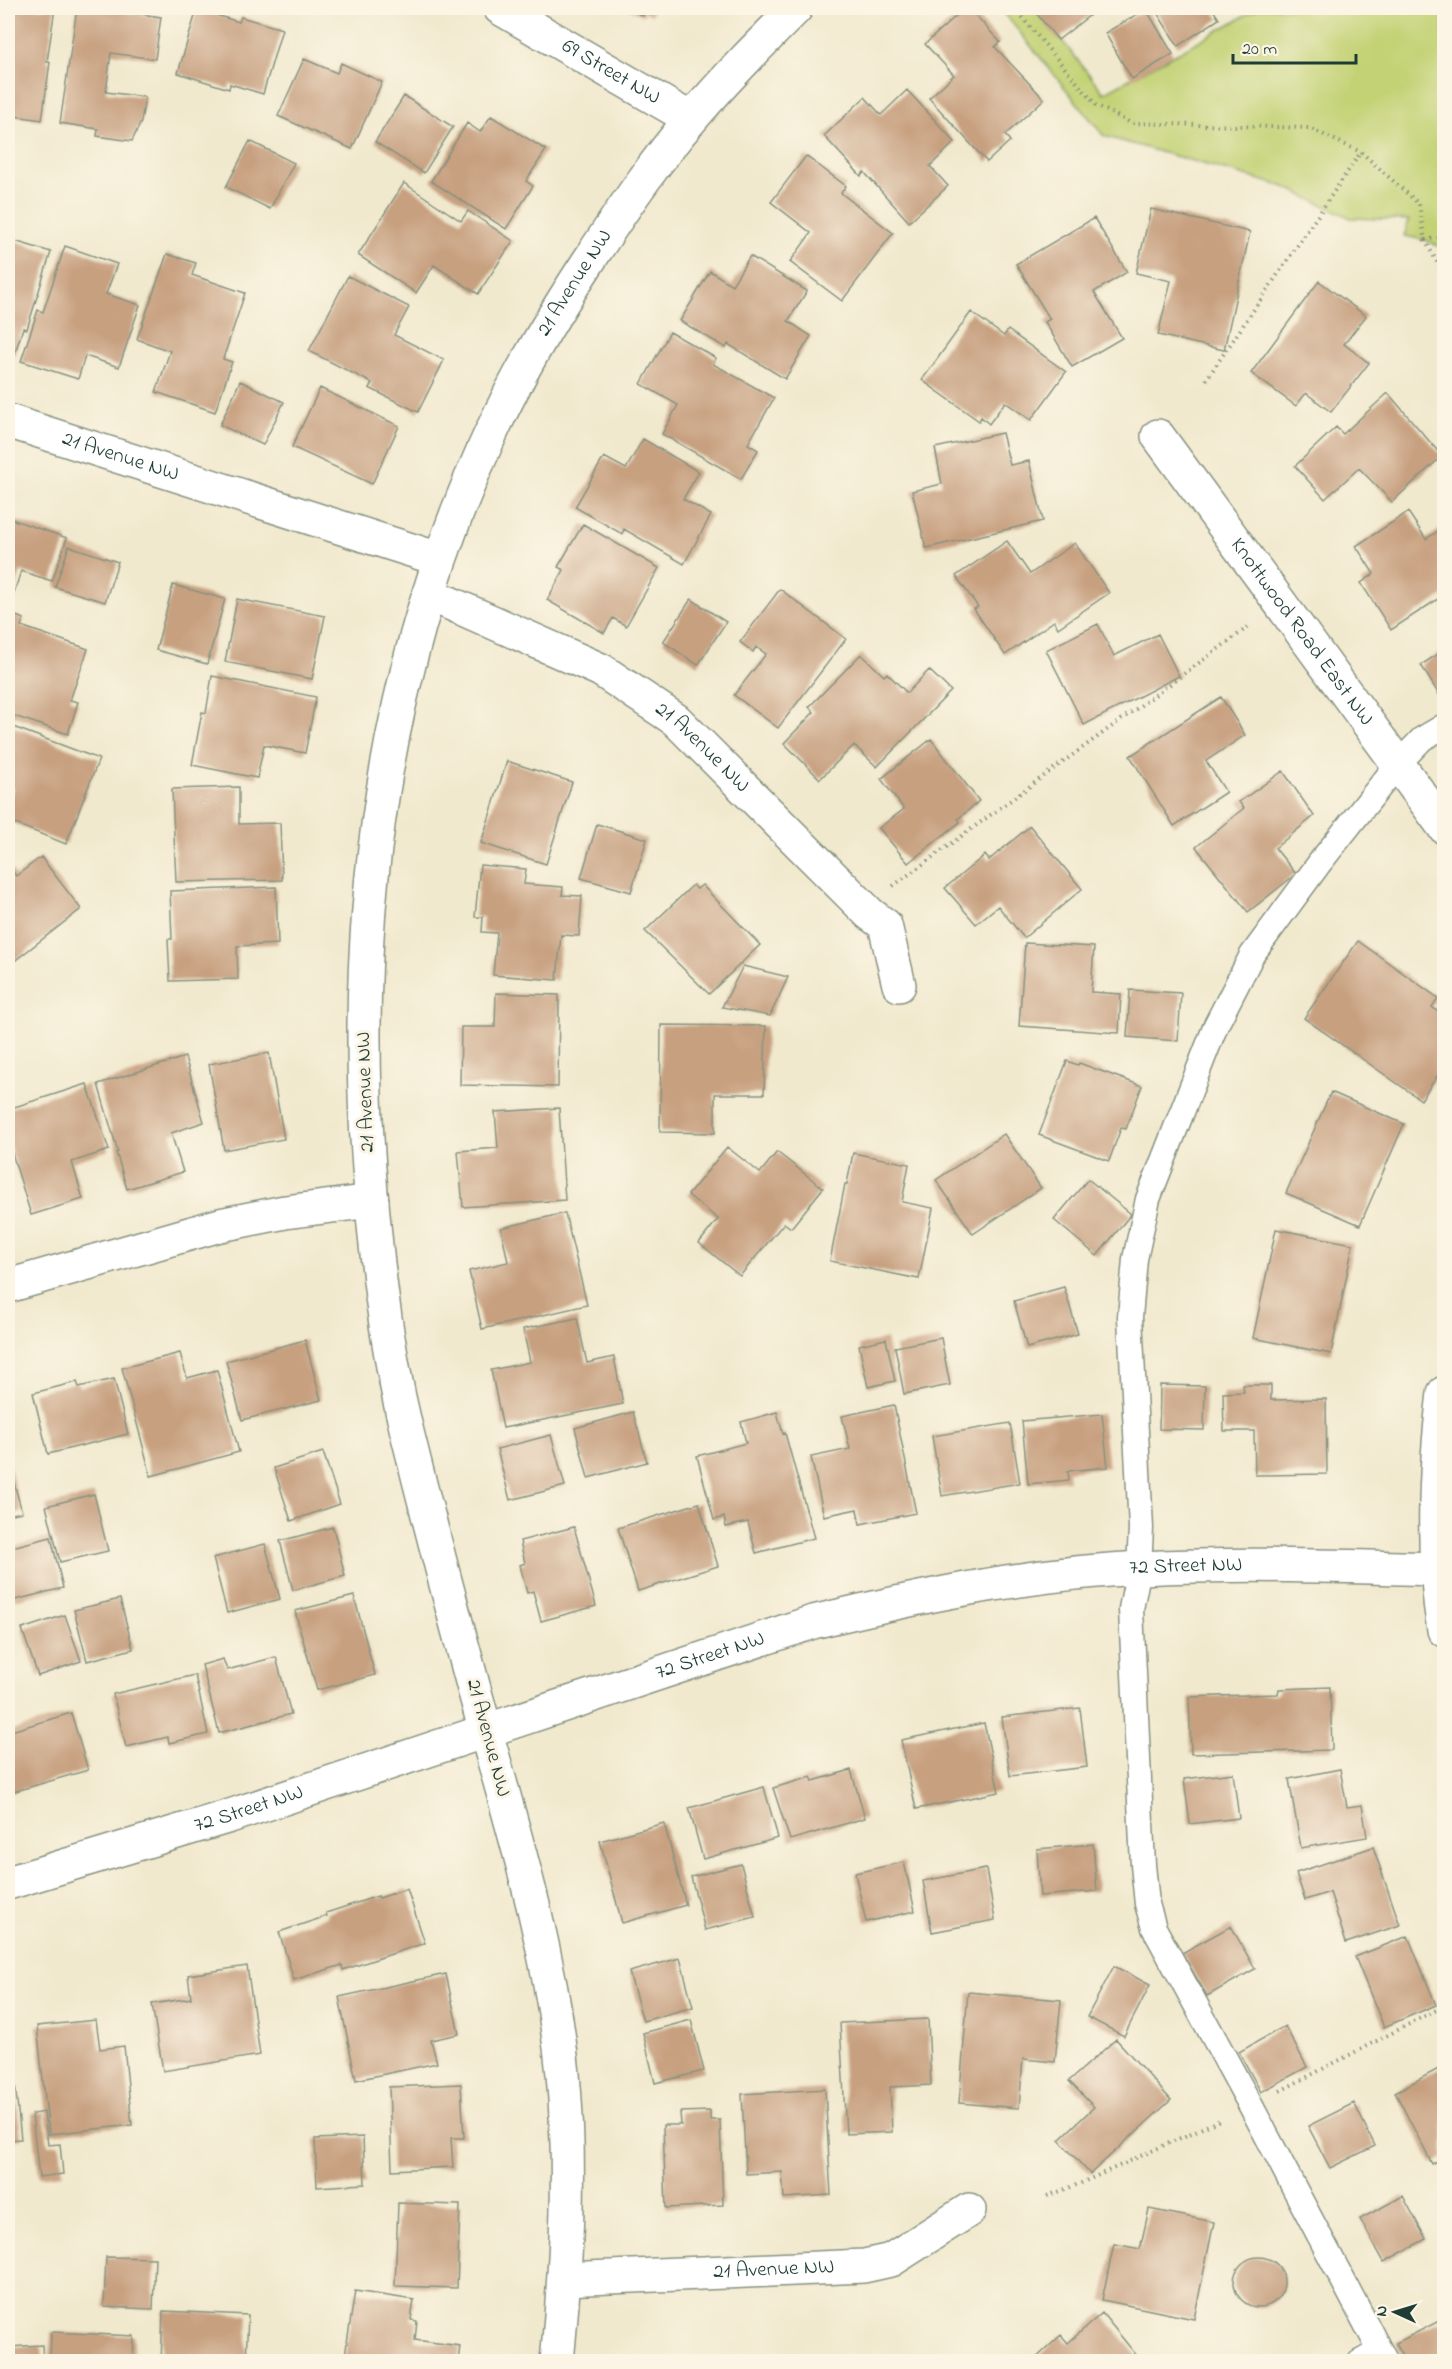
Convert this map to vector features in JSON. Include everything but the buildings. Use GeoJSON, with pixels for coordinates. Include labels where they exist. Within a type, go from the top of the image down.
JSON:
{"type":"FeatureCollection","features":[{"type":"Feature","properties":{"kind":"street","name":"69 Street NW"},"geometry":{"type":"LineString","coordinates":[[500,8],[691,118]]}},
{"type":"Feature","properties":{"kind":"street","name":"21 Avenue NW"},"geometry":{"type":"LineString","coordinates":[[557,2361],[568,2209],[567,2129],[562,2067],[549,1976],[530,1888],[404,1422],[381,1299],[363,1093],[363,1023],[371,880],[384,776],[405,677],[439,559],[490,435],[523,369],[557,310],[623,209],[691,118],[796,8]]}},
{"type":"Feature","properties":{"kind":"street","name":"21 Avenue NW"},"geometry":{"type":"LineString","coordinates":[[8,421],[439,559]]}},
{"type":"Feature","properties":{"kind":"street","name":"Knottwood Road East NW"},"geometry":{"type":"LineString","coordinates":[[1158,436],[1444,827]]}},
{"type":"Feature","properties":{"kind":"street","name":"21 Avenue NW"},"geometry":{"type":"LineString","coordinates":[[429,594],[601,670],[676,720],[870,914],[885,925],[898,985]]}},
{"type":"Feature","properties":{"kind":"street"},"geometry":{"type":"LineString","coordinates":[[8,1286],[220,1225],[285,1212],[372,1201]]}},
{"type":"Feature","properties":{"kind":"street"},"geometry":{"type":"LineString","coordinates":[[1444,1393],[1438,1443],[1437,1569],[1444,1630]]}},
{"type":"Feature","properties":{"kind":"street","name":"72 Street NW"},"geometry":{"type":"LineString","coordinates":[[8,1882],[230,1816],[813,1622],[897,1601],[981,1586],[1139,1568],[1298,1565],[1437,1569]]}},
{"type":"Feature","properties":{"kind":"street","name":"21 Avenue NW"},"geometry":{"type":"LineString","coordinates":[[564,2279],[864,2266],[891,2260],[969,2210]]}},
{"type":"Feature","properties":{"kind":"lane"},"geometry":{"type":"LineString","coordinates":[[1375,2358],[1251,2106],[1154,1928],[1147,1904],[1143,1865],[1131,1609],[1139,1568],[1141,1528],[1130,1317],[1134,1259],[1148,1199],[1216,1024],[1252,955],[1321,861],[1397,765],[1422,739],[1444,726]]}},
{"type":"Feature","properties":{"kind":"path"},"geometry":{"type":"LineString","coordinates":[[1014,8],[1096,105],[1131,123],[1309,129],[1360,152],[1419,204],[1425,240],[1444,275]]}},
{"type":"Feature","properties":{"kind":"path"},"geometry":{"type":"LineString","coordinates":[[1206,380],[1360,152]]}},
{"type":"Feature","properties":{"kind":"path"},"geometry":{"type":"LineString","coordinates":[[1425,240],[1444,237]]}},
{"type":"Feature","properties":{"kind":"path"},"geometry":{"type":"LineString","coordinates":[[885,891],[1252,624]]}},
{"type":"Feature","properties":{"kind":"green space"},"geometry":{"type":"Polygon","coordinates":[[[1000,8],[1036,8],[1104,93],[1259,8],[1443,8],[1444,249],[1425,240],[1404,236],[1409,220],[1351,218],[1285,187],[1104,136],[1000,8]]]}}]}
